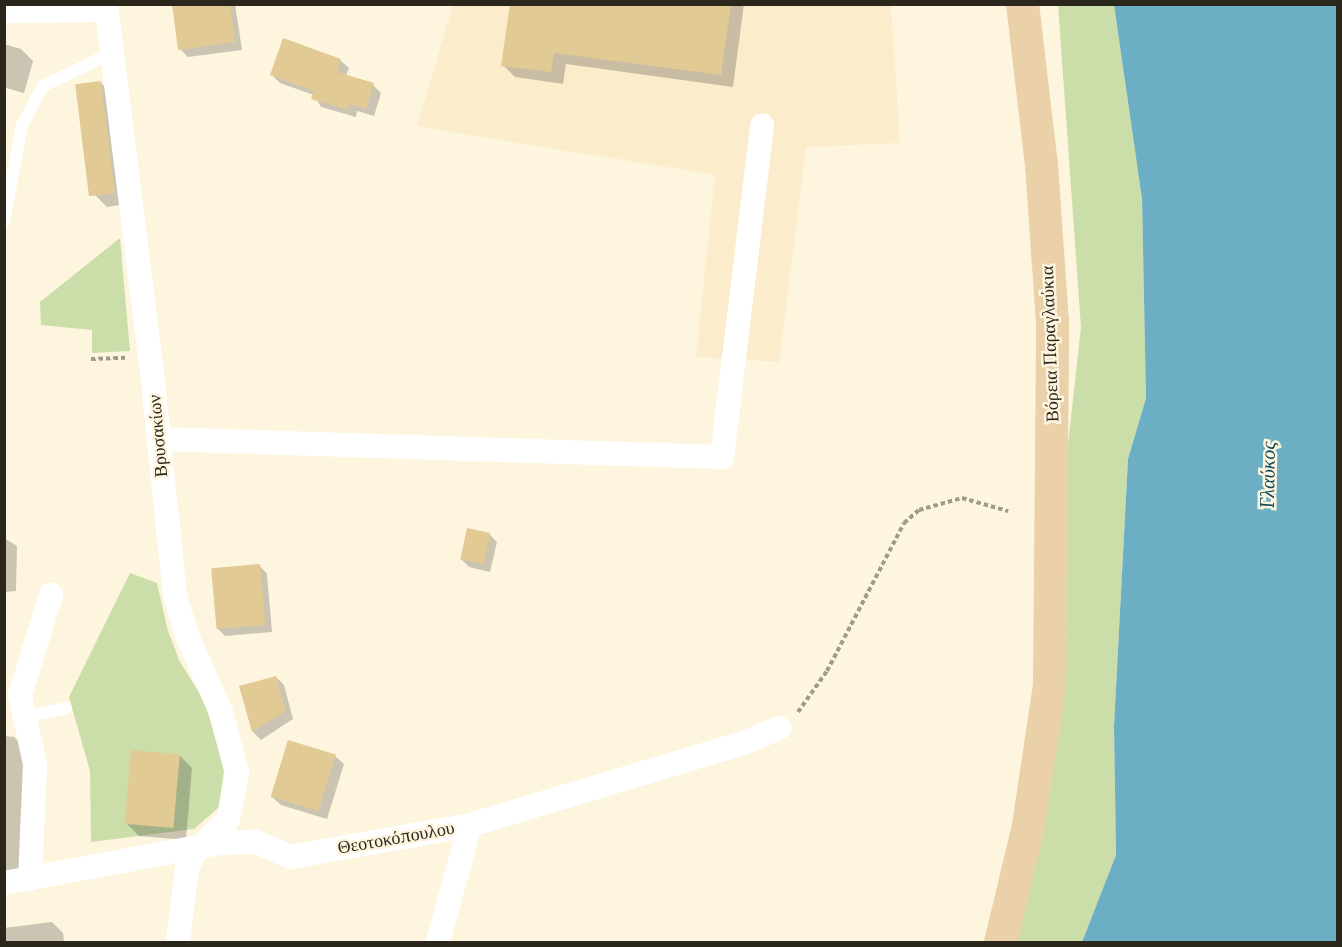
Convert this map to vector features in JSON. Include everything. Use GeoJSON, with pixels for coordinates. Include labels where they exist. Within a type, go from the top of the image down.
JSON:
{"type":"FeatureCollection","features":[{"type":"Feature","properties":{"kind":"main road","name":"Βόρεια Παραγλαύκια"},"geometry":{"type":"LineString","coordinates":[[1000,942],[1028,825],[1049,684],[1052,322],[1041,165],[1022,4]]}},
{"type":"Feature","properties":{"kind":"street"},"geometry":{"type":"LineString","coordinates":[[4,11],[106,7]]}},
{"type":"Feature","properties":{"kind":"street","name":"Βρυσακίων"},"geometry":{"type":"LineString","coordinates":[[106,7],[150,358],[164,514],[175,596],[188,638],[221,712],[237,773],[231,815],[202,845],[187,869],[178,942]]}},
{"type":"Feature","properties":{"kind":"street"},"geometry":{"type":"LineString","coordinates":[[159,439],[722,457],[762,125]]}},
{"type":"Feature","properties":{"kind":"street"},"geometry":{"type":"LineString","coordinates":[[30,879],[35,764],[33,742],[19,703],[23,676],[51,595]]}},
{"type":"Feature","properties":{"kind":"street","name":"Θεοτοκόπουλου"},"geometry":{"type":"LineString","coordinates":[[4,883],[202,845],[256,842],[291,857],[470,825],[746,742],[779,728]]}},
{"type":"Feature","properties":{"kind":"street"},"geometry":{"type":"LineString","coordinates":[[438,942],[470,825]]}},
{"type":"Feature","properties":{"kind":"lane"},"geometry":{"type":"LineString","coordinates":[[4,222],[22,125],[43,86],[72,69],[112,53]]}},
{"type":"Feature","properties":{"kind":"lane"},"geometry":{"type":"LineString","coordinates":[[23,717],[66,708]]}},
{"type":"Feature","properties":{"kind":"path"},"geometry":{"type":"LineString","coordinates":[[91,359],[150,358]]}},
{"type":"Feature","properties":{"kind":"path"},"geometry":{"type":"LineString","coordinates":[[779,728],[797,714],[828,671],[904,524],[919,510],[962,498],[1008,511]]}},
{"type":"Feature","properties":{"kind":"shaded area"},"geometry":{"type":"Polygon","coordinates":[[[453,5],[891,5],[900,143],[806,147],[779,362],[696,357],[715,175],[417,126],[453,5]]]}},
{"type":"Feature","properties":{"kind":"green space"},"geometry":{"type":"Polygon","coordinates":[[[1058,5],[1114,5],[1142,199],[1146,398],[1128,459],[1114,726],[1116,855],[1082,942],[1001,942],[1019,888],[1081,327],[1058,5]]]}},
{"type":"Feature","properties":{"kind":"green space"},"geometry":{"type":"Polygon","coordinates":[[[120,238],[130,351],[92,353],[92,330],[41,325],[40,302],[120,238]]]}},
{"type":"Feature","properties":{"kind":"green space"},"geometry":{"type":"Polygon","coordinates":[[[130,573],[157,583],[168,631],[180,662],[205,702],[224,770],[219,807],[194,829],[91,842],[90,771],[69,697],[130,573]]]}},
{"type":"Feature","properties":{"kind":"water","name":"Γλαύκος"},"geometry":{"type":"Polygon","coordinates":[[[1114,5],[1337,5],[1337,942],[1082,942],[1116,855],[1114,726],[1128,459],[1146,398],[1142,199],[1114,5]]]}},
{"type":"Feature","properties":{"kind":"building"},"geometry":{"type":"Polygon","coordinates":[[[172,4],[230,4],[235,42],[178,50],[172,4]]]}},
{"type":"Feature","properties":{"kind":"building"},"geometry":{"type":"Polygon","coordinates":[[[510,4],[731,4],[721,75],[554,53],[551,72],[501,66],[510,4]]]}},
{"type":"Feature","properties":{"kind":"building"},"geometry":{"type":"Polygon","coordinates":[[[283,38],[341,59],[337,72],[374,83],[366,109],[349,104],[348,110],[311,99],[314,91],[270,75],[283,38]]]}},
{"type":"Feature","properties":{"kind":"building"},"geometry":{"type":"Polygon","coordinates":[[[101,81],[115,193],[89,196],[75,84],[101,81]]]}},
{"type":"Feature","properties":{"kind":"building"},"geometry":{"type":"Polygon","coordinates":[[[467,528],[490,533],[484,564],[460,559],[467,528]]]}},
{"type":"Feature","properties":{"kind":"building"},"geometry":{"type":"Polygon","coordinates":[[[260,564],[265,625],[217,629],[211,568],[260,564]]]}},
{"type":"Feature","properties":{"kind":"building"},"geometry":{"type":"Polygon","coordinates":[[[276,676],[286,711],[252,732],[239,686],[276,676]]]}},
{"type":"Feature","properties":{"kind":"building"},"geometry":{"type":"Polygon","coordinates":[[[288,740],[336,755],[319,811],[271,796],[288,740]]]}},
{"type":"Feature","properties":{"kind":"building"},"geometry":{"type":"Polygon","coordinates":[[[131,750],[180,754],[173,828],[125,824],[131,750]]]}}]}
